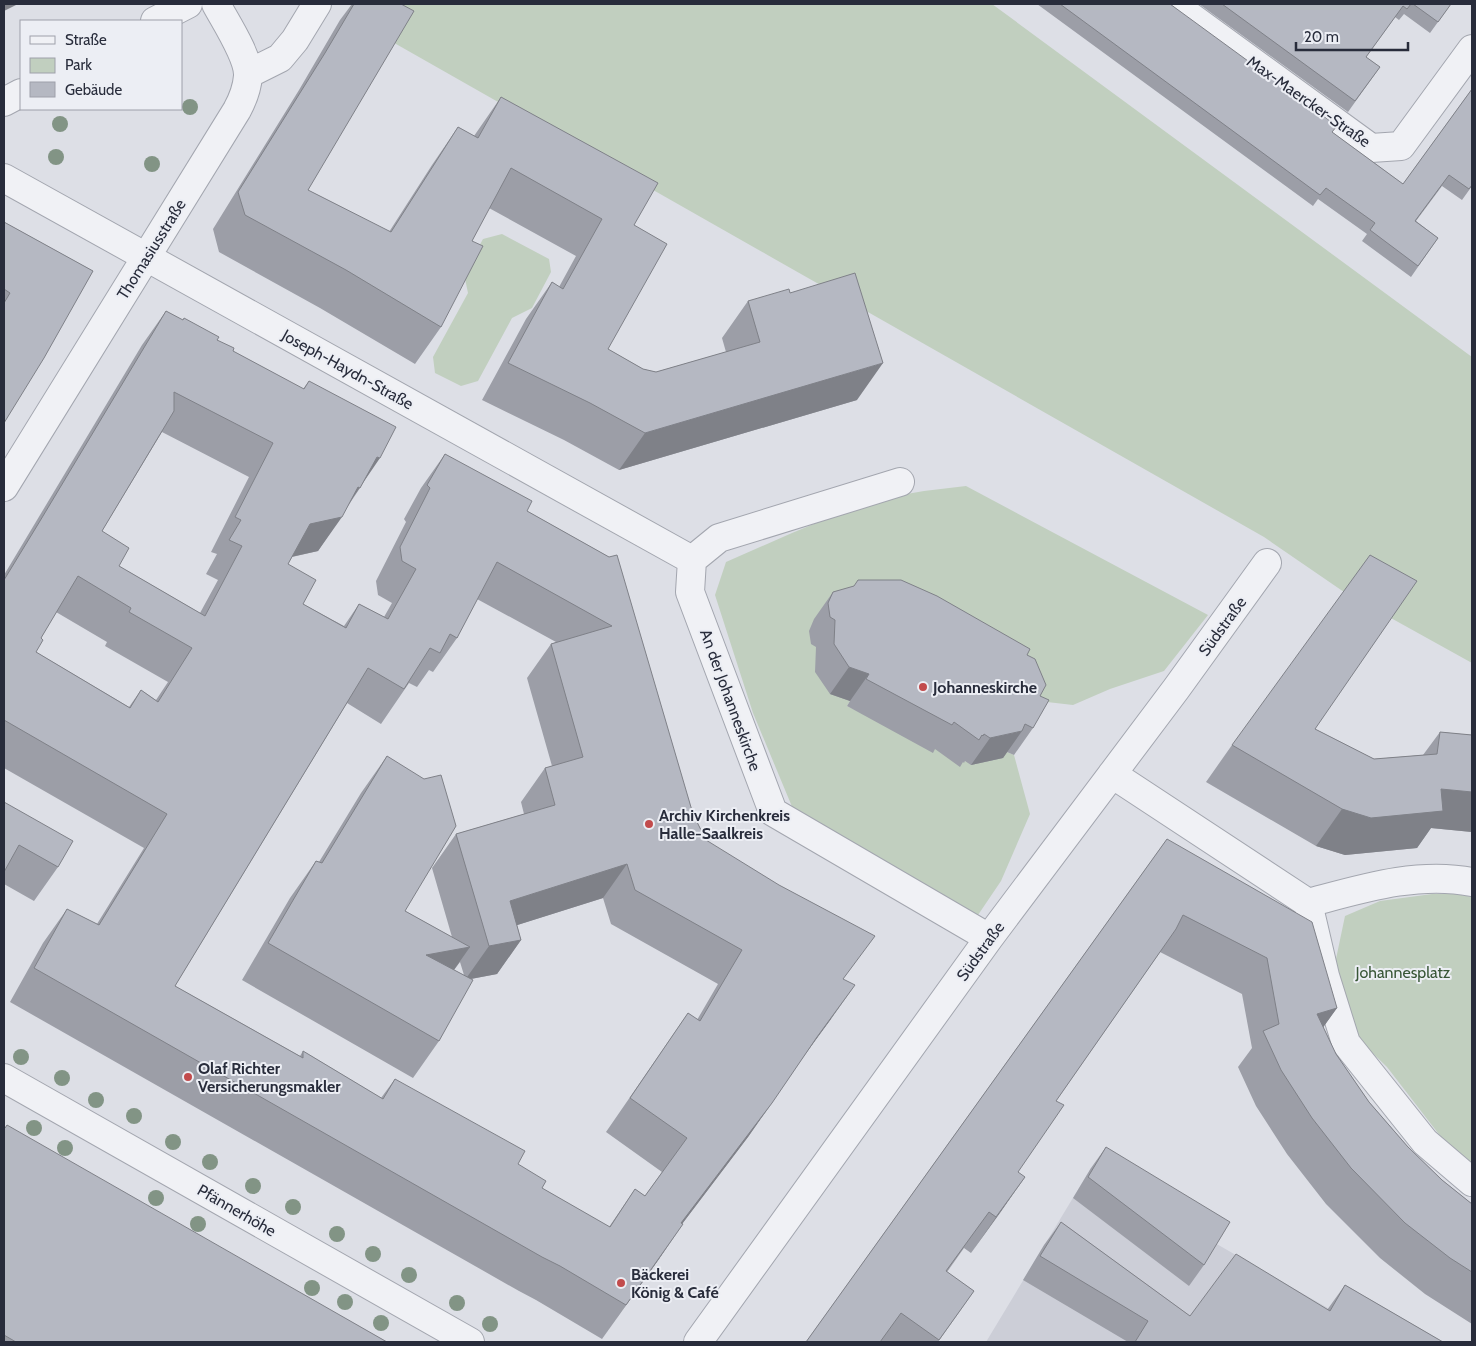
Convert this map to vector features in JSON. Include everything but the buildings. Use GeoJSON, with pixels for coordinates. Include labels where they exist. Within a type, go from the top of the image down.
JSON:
{"type":"FeatureCollection","features":[{"type":"Feature","properties":{"kind":"street"},"geometry":{"type":"LineString","coordinates":[[157,20],[188,4]]}},
{"type":"Feature","properties":{"kind":"street","name":"Thomasiusstraße"},"geometry":{"type":"LineString","coordinates":[[4,487],[238,110],[245,95],[248,74],[242,52],[216,4]]}},
{"type":"Feature","properties":{"kind":"street"},"geometry":{"type":"LineString","coordinates":[[248,74],[280,58],[295,40],[317,4]]}},
{"type":"Feature","properties":{"kind":"street","name":"Max-Maercker-Straße"},"geometry":{"type":"LineString","coordinates":[[1173,4],[1370,148],[1402,146],[1472,50]]}},
{"type":"Feature","properties":{"kind":"street"},"geometry":{"type":"LineString","coordinates":[[4,102],[20,94]]}},
{"type":"Feature","properties":{"kind":"street","name":"Joseph-Haydn-Straße"},"geometry":{"type":"LineString","coordinates":[[4,178],[692,560]]}},
{"type":"Feature","properties":{"kind":"street"},"geometry":{"type":"LineString","coordinates":[[692,560],[719,538],[900,482]]}},
{"type":"Feature","properties":{"kind":"street","name":"An der Johanneskirche"},"geometry":{"type":"LineString","coordinates":[[692,560],[690,592],[773,812],[989,938]]}},
{"type":"Feature","properties":{"kind":"street","name":"Südstraße"},"geometry":{"type":"LineString","coordinates":[[698,1342],[989,938],[1176,690],[1266,563]]}},
{"type":"Feature","properties":{"kind":"street"},"geometry":{"type":"LineString","coordinates":[[1112,774],[1308,903],[1325,976],[1346,1043],[1425,1142],[1472,1182]]}},
{"type":"Feature","properties":{"kind":"street"},"geometry":{"type":"LineString","coordinates":[[1308,903],[1374,886],[1417,880],[1456,878],[1472,882]]}},
{"type":"Feature","properties":{"kind":"street","name":"Pfännerhöhe"},"geometry":{"type":"LineString","coordinates":[[4,1078],[470,1342]]}},
{"type":"Feature","properties":{"kind":"shaded area"},"geometry":{"type":"Polygon","coordinates":[[[1091,1168],[1215,1243],[1387,1342],[986,1342],[1091,1168]]]}},
{"type":"Feature","properties":{"kind":"green space"},"geometry":{"type":"Polygon","coordinates":[[[352,4],[992,4],[1472,357],[1472,663],[1344,592],[1264,537],[345,15],[352,4]]]}},
{"type":"Feature","properties":{"kind":"green space"},"geometry":{"type":"Polygon","coordinates":[[[502,234],[549,259],[551,272],[532,308],[512,318],[478,381],[461,386],[435,373],[433,357],[468,293],[464,274],[483,239],[502,234]]]}},
{"type":"Feature","properties":{"kind":"green space"},"geometry":{"type":"Polygon","coordinates":[[[966,486],[1208,615],[1164,671],[1110,689],[1073,705],[1021,699],[816,647],[850,701],[847,706],[963,762],[991,753],[1002,758],[1005,751],[1014,755],[1030,814],[1001,881],[978,915],[793,809],[753,713],[715,595],[726,562],[792,533],[872,500],[966,486]]]}},
{"type":"Feature","properties":{"kind":"green space","name":"Johannesplatz"},"geometry":{"type":"Polygon","coordinates":[[[1432,894],[1456,894],[1472,897],[1472,1164],[1441,1137],[1387,1067],[1355,1036],[1332,978],[1345,916],[1380,901],[1432,894]]]}},
{"type":"Feature","properties":{"kind":"place","name":"Johanneskirche"},"geometry":{"type":"Point","coordinates":[923,687]}},
{"type":"Feature","properties":{"kind":"place","name":"Archiv Kirchenkreis Halle-Saalkreis"},"geometry":{"type":"Point","coordinates":[649,824]}},
{"type":"Feature","properties":{"kind":"place","name":"Olaf Richter Versicherungsmakler"},"geometry":{"type":"Point","coordinates":[188,1077]}},
{"type":"Feature","properties":{"kind":"place","name":"Bäckerei König & Café"},"geometry":{"type":"Point","coordinates":[621,1283]}}]}
